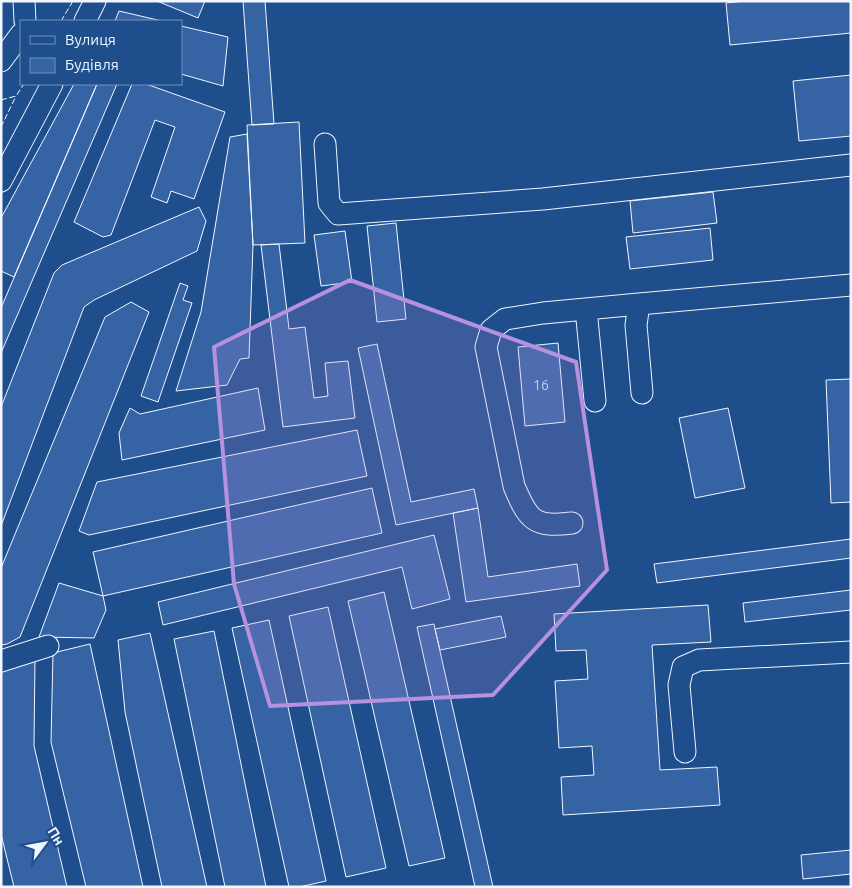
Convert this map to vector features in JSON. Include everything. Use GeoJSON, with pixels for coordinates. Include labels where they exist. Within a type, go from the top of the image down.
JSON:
{"type":"FeatureCollection","features":[{"type":"Feature","properties":{"kind":"street"},"geometry":{"type":"LineString","coordinates":[[24,1],[26,20]]}},
{"type":"Feature","properties":{"kind":"street"},"geometry":{"type":"LineString","coordinates":[[86,20],[95,1]]}},
{"type":"Feature","properties":{"kind":"street"},"geometry":{"type":"LineString","coordinates":[[1,60],[20,35]]}},
{"type":"Feature","properties":{"kind":"street"},"geometry":{"type":"LineString","coordinates":[[1,182],[51,85]]}},
{"type":"Feature","properties":{"kind":"street"},"geometry":{"type":"LineString","coordinates":[[325,144],[330,203],[338,214],[543,199],[851,164]]}},
{"type":"Feature","properties":{"kind":"street"},"geometry":{"type":"LineString","coordinates":[[572,523],[556,525],[537,522],[523,508],[514,486],[486,348],[491,330],[505,319],[543,313],[851,285]]}},
{"type":"Feature","properties":{"kind":"street"},"geometry":{"type":"LineString","coordinates":[[639,304],[636,325],[642,393]]}},
{"type":"Feature","properties":{"kind":"street"},"geometry":{"type":"LineString","coordinates":[[586,309],[595,401]]}},
{"type":"Feature","properties":{"kind":"street"},"geometry":{"type":"LineString","coordinates":[[1,661],[48,646]]}},
{"type":"Feature","properties":{"kind":"street"},"geometry":{"type":"LineString","coordinates":[[685,752],[679,685],[683,667],[699,660],[851,652]]}},
{"type":"Feature","properties":{"kind":"highlighted area"},"geometry":{"type":"Polygon","coordinates":[[[350,280],[576,362],[607,570],[493,695],[270,706],[234,584],[214,347],[350,280]]]}},
{"type":"Feature","properties":{"kind":"building"},"geometry":{"type":"Polygon","coordinates":[[[157,1],[205,1],[198,18],[157,1]]]}},
{"type":"Feature","properties":{"kind":"building"},"geometry":{"type":"Polygon","coordinates":[[[243,1],[265,1],[274,124],[252,125],[243,1]]]}},
{"type":"Feature","properties":{"kind":"building"},"geometry":{"type":"Polygon","coordinates":[[[745,1],[851,1],[851,33],[730,45],[726,3],[745,1]]]}},
{"type":"Feature","properties":{"kind":"building"},"geometry":{"type":"Polygon","coordinates":[[[119,11],[158,20],[115,20],[119,11]]]}},
{"type":"Feature","properties":{"kind":"building"},"geometry":{"type":"Polygon","coordinates":[[[182,26],[228,37],[223,86],[182,74],[182,26]]]}},
{"type":"Feature","properties":{"kind":"building"},"geometry":{"type":"Polygon","coordinates":[[[851,75],[851,136],[799,141],[793,81],[851,75]]]}},
{"type":"Feature","properties":{"kind":"building"},"geometry":{"type":"Polygon","coordinates":[[[73,85],[97,85],[14,277],[1,271],[1,218],[73,85]]]}},
{"type":"Feature","properties":{"kind":"building"},"geometry":{"type":"Polygon","coordinates":[[[97,85],[117,85],[1,353],[1,308],[97,85]]]}},
{"type":"Feature","properties":{"kind":"building"},"geometry":{"type":"Polygon","coordinates":[[[132,85],[149,85],[225,112],[194,199],[171,191],[167,203],[151,197],[175,127],[155,120],[111,235],[103,237],[74,222],[132,85]]]}},
{"type":"Feature","properties":{"kind":"building"},"geometry":{"type":"Polygon","coordinates":[[[299,122],[305,243],[253,245],[247,125],[299,122]]]}},
{"type":"Feature","properties":{"kind":"building"},"geometry":{"type":"Polygon","coordinates":[[[247,134],[253,245],[249,358],[240,359],[227,385],[176,391],[201,312],[230,137],[247,134]]]}},
{"type":"Feature","properties":{"kind":"building"},"geometry":{"type":"Polygon","coordinates":[[[713,192],[717,223],[633,233],[630,201],[713,192]]]}},
{"type":"Feature","properties":{"kind":"building"},"geometry":{"type":"Polygon","coordinates":[[[199,207],[206,221],[197,251],[94,300],[84,307],[1,526],[1,407],[54,273],[62,265],[199,207]]]}},
{"type":"Feature","properties":{"kind":"building"},"geometry":{"type":"Polygon","coordinates":[[[396,223],[406,319],[377,322],[367,226],[396,223]]]}},
{"type":"Feature","properties":{"kind":"building"},"geometry":{"type":"Polygon","coordinates":[[[710,228],[713,260],[630,269],[626,237],[710,228]]]}},
{"type":"Feature","properties":{"kind":"building"},"geometry":{"type":"Polygon","coordinates":[[[345,231],[352,282],[321,286],[314,235],[345,231]]]}},
{"type":"Feature","properties":{"kind":"building"},"geometry":{"type":"Polygon","coordinates":[[[279,244],[289,329],[305,327],[314,398],[328,396],[325,363],[348,361],[355,418],[283,427],[261,245],[279,244]]]}},
{"type":"Feature","properties":{"kind":"building"},"geometry":{"type":"Polygon","coordinates":[[[180,283],[188,286],[183,300],[192,303],[158,402],[141,396],[180,283]]]}},
{"type":"Feature","properties":{"kind":"building"},"geometry":{"type":"Polygon","coordinates":[[[131,302],[149,312],[20,637],[1,645],[1,568],[105,317],[131,302]]]}},
{"type":"Feature","properties":{"kind":"building"},"geometry":{"type":"Polygon","coordinates":[[[558,343],[565,422],[525,426],[518,347],[558,343]]]}},
{"type":"Feature","properties":{"kind":"building"},"geometry":{"type":"Polygon","coordinates":[[[377,344],[411,502],[474,489],[478,508],[396,525],[358,348],[377,344]]]}},
{"type":"Feature","properties":{"kind":"building"},"geometry":{"type":"Polygon","coordinates":[[[851,379],[851,502],[831,503],[826,380],[851,379]]]}},
{"type":"Feature","properties":{"kind":"building"},"geometry":{"type":"Polygon","coordinates":[[[258,388],[265,430],[122,460],[119,433],[130,408],[140,414],[258,388]]]}},
{"type":"Feature","properties":{"kind":"building"},"geometry":{"type":"Polygon","coordinates":[[[728,408],[745,488],[695,498],[679,418],[728,408]]]}},
{"type":"Feature","properties":{"kind":"building"},"geometry":{"type":"Polygon","coordinates":[[[357,430],[367,476],[89,535],[79,531],[97,482],[357,430]]]}},
{"type":"Feature","properties":{"kind":"building"},"geometry":{"type":"Polygon","coordinates":[[[372,488],[382,533],[103,596],[93,552],[372,488]]]}},
{"type":"Feature","properties":{"kind":"building"},"geometry":{"type":"Polygon","coordinates":[[[478,508],[488,577],[577,564],[580,586],[466,602],[453,513],[478,508]]]}},
{"type":"Feature","properties":{"kind":"building"},"geometry":{"type":"Polygon","coordinates":[[[434,535],[450,599],[412,609],[402,567],[163,625],[158,602],[434,535]]]}},
{"type":"Feature","properties":{"kind":"building"},"geometry":{"type":"Polygon","coordinates":[[[851,539],[851,558],[657,583],[654,564],[851,539]]]}},
{"type":"Feature","properties":{"kind":"building"},"geometry":{"type":"Polygon","coordinates":[[[59,583],[103,596],[106,610],[94,638],[39,637],[59,583]]]}},
{"type":"Feature","properties":{"kind":"building"},"geometry":{"type":"Polygon","coordinates":[[[851,590],[851,610],[745,622],[743,603],[851,590]]]}},
{"type":"Feature","properties":{"kind":"building"},"geometry":{"type":"Polygon","coordinates":[[[384,592],[445,858],[409,866],[348,601],[384,592]]]}},
{"type":"Feature","properties":{"kind":"building"},"geometry":{"type":"Polygon","coordinates":[[[708,605],[711,642],[652,645],[660,770],[717,767],[720,805],[563,815],[561,777],[594,775],[592,746],[559,748],[555,681],[588,679],[586,650],[556,651],[554,614],[708,605]]]}},
{"type":"Feature","properties":{"kind":"building"},"geometry":{"type":"Polygon","coordinates":[[[328,607],[386,868],[346,877],[289,616],[328,607]]]}},
{"type":"Feature","properties":{"kind":"building"},"geometry":{"type":"Polygon","coordinates":[[[501,616],[506,637],[440,650],[435,629],[501,616]]]}},
{"type":"Feature","properties":{"kind":"building"},"geometry":{"type":"Polygon","coordinates":[[[269,620],[326,881],[299,887],[289,887],[232,628],[269,620]]]}},
{"type":"Feature","properties":{"kind":"building"},"geometry":{"type":"Polygon","coordinates":[[[434,624],[493,887],[475,887],[417,627],[434,624]]]}},
{"type":"Feature","properties":{"kind":"building"},"geometry":{"type":"Polygon","coordinates":[[[214,631],[266,887],[225,887],[174,639],[214,631]]]}},
{"type":"Feature","properties":{"kind":"building"},"geometry":{"type":"Polygon","coordinates":[[[150,633],[207,887],[162,887],[125,712],[118,640],[150,633]]]}},
{"type":"Feature","properties":{"kind":"building"},"geometry":{"type":"Polygon","coordinates":[[[90,644],[143,887],[86,887],[51,742],[53,653],[90,644]]]}},
{"type":"Feature","properties":{"kind":"building"},"geometry":{"type":"Polygon","coordinates":[[[35,657],[34,746],[67,887],[14,887],[1,834],[1,668],[35,657]]]}},
{"type":"Feature","properties":{"kind":"building"},"geometry":{"type":"Polygon","coordinates":[[[851,850],[851,874],[803,879],[801,855],[851,850]]]}},
{"type":"Feature","properties":{"kind":"fence"},"geometry":{"type":"LineString","coordinates":[[62,20],[73,1]]}},
{"type":"Feature","properties":{"kind":"fence"},"geometry":{"type":"LineString","coordinates":[[1,100],[16,96],[23,85]]}},
{"type":"Feature","properties":{"kind":"fence"},"geometry":{"type":"LineString","coordinates":[[1,127],[16,96]]}}]}
